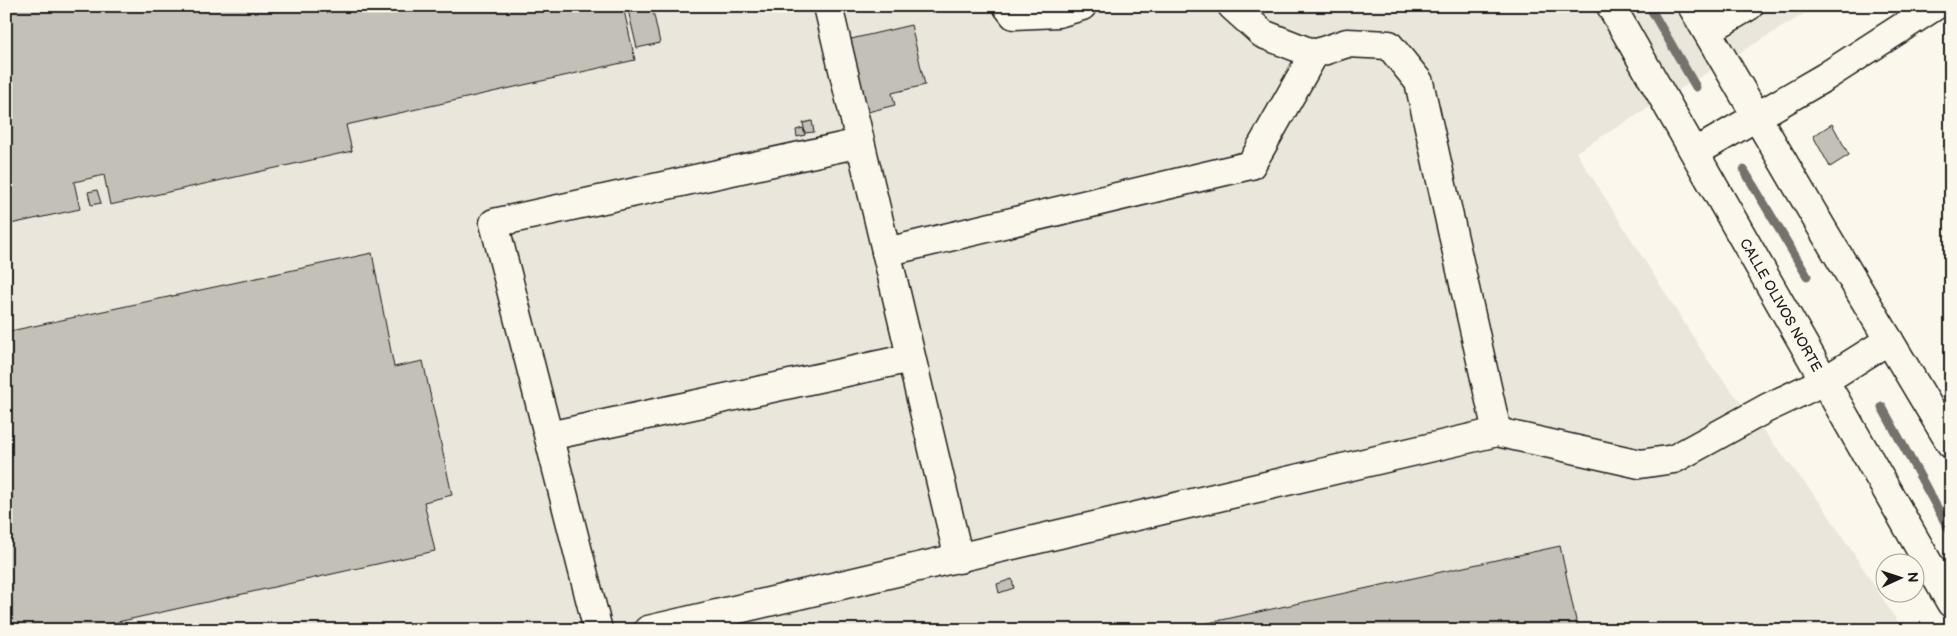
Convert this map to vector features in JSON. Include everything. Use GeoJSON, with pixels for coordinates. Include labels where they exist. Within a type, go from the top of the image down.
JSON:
{"type":"FeatureCollection","features":[{"type":"Feature","properties":{"kind":"main road"},"geometry":{"type":"LineString","coordinates":[[828,6],[959,559]]}},
{"type":"Feature","properties":{"kind":"main road"},"geometry":{"type":"LineString","coordinates":[[1008,6],[1014,15],[1058,13],[1082,6]]}},
{"type":"Feature","properties":{"kind":"main road"},"geometry":{"type":"LineString","coordinates":[[1232,6],[1264,34],[1314,54],[1347,43],[1389,45],[1420,82],[1496,432]]}},
{"type":"Feature","properties":{"kind":"main road","name":"CALLE OLIVOS NORTE"},"geometry":{"type":"LineString","coordinates":[[1611,6],[1696,152],[1951,603]]}},
{"type":"Feature","properties":{"kind":"main road"},"geometry":{"type":"LineString","coordinates":[[1692,6],[1951,444]]}},
{"type":"Feature","properties":{"kind":"main road"},"geometry":{"type":"LineString","coordinates":[[1707,31],[1750,6]]}},
{"type":"Feature","properties":{"kind":"main road"},"geometry":{"type":"LineString","coordinates":[[1696,152],[1825,77],[1935,6]]}},
{"type":"Feature","properties":{"kind":"main road"},"geometry":{"type":"LineString","coordinates":[[886,252],[1251,164],[1314,54]]}},
{"type":"Feature","properties":{"kind":"main road"},"geometry":{"type":"LineString","coordinates":[[598,630],[494,223],[860,143]]}},
{"type":"Feature","properties":{"kind":"main road"},"geometry":{"type":"LineString","coordinates":[[648,630],[959,559],[1496,432],[1640,464],[1674,459],[1767,408],[1824,381],[1889,340]]}},
{"type":"Feature","properties":{"kind":"main road"},"geometry":{"type":"LineString","coordinates":[[549,436],[911,358]]}},
{"type":"Feature","properties":{"kind":"shaded area"},"geometry":{"type":"Polygon","coordinates":[[[6,6],[1817,6],[1576,152],[1709,362],[1822,505],[1874,585],[1874,604],[1886,604],[1903,630],[6,630],[6,6]]]}},
{"type":"Feature","properties":{"kind":"building"},"geometry":{"type":"Polygon","coordinates":[[[6,6],[623,6],[635,60],[346,125],[352,151],[110,205],[104,175],[74,182],[80,209],[6,225],[6,6]]]}},
{"type":"Feature","properties":{"kind":"building"},"geometry":{"type":"Polygon","coordinates":[[[627,6],[652,6],[660,43],[637,48],[627,6]]]}},
{"type":"Feature","properties":{"kind":"building"},"geometry":{"type":"Polygon","coordinates":[[[911,25],[925,85],[892,93],[895,105],[864,113],[847,40],[911,25]]]}},
{"type":"Feature","properties":{"kind":"building"},"geometry":{"type":"Polygon","coordinates":[[[812,121],[814,132],[805,133],[803,123],[812,121]]]}},
{"type":"Feature","properties":{"kind":"building"},"geometry":{"type":"Polygon","coordinates":[[[1832,124],[1849,155],[1830,167],[1813,136],[1832,124]]]}},
{"type":"Feature","properties":{"kind":"building"},"geometry":{"type":"Polygon","coordinates":[[[803,128],[805,135],[797,137],[796,130],[803,128]]]}},
{"type":"Feature","properties":{"kind":"building"},"geometry":{"type":"Polygon","coordinates":[[[97,190],[101,203],[91,205],[88,192],[97,190]]]}},
{"type":"Feature","properties":{"kind":"building"},"geometry":{"type":"Polygon","coordinates":[[[372,253],[394,367],[423,361],[452,495],[424,502],[435,551],[82,630],[6,630],[6,332],[372,253]]]}},
{"type":"Feature","properties":{"kind":"building"},"geometry":{"type":"Polygon","coordinates":[[[1560,546],[1578,630],[1176,630],[1560,546]]]}},
{"type":"Feature","properties":{"kind":"building"},"geometry":{"type":"Polygon","coordinates":[[[1012,579],[1014,588],[999,593],[997,584],[1012,579]]]}},
{"type":"Feature","properties":{"kind":"waterway"},"geometry":{"type":"LineString","coordinates":[[1649,6],[1696,87]]}},
{"type":"Feature","properties":{"kind":"waterway"},"geometry":{"type":"LineString","coordinates":[[1744,170],[1807,276]]}},
{"type":"Feature","properties":{"kind":"waterway"},"geometry":{"type":"LineString","coordinates":[[1882,407],[1951,533]]}}]}
